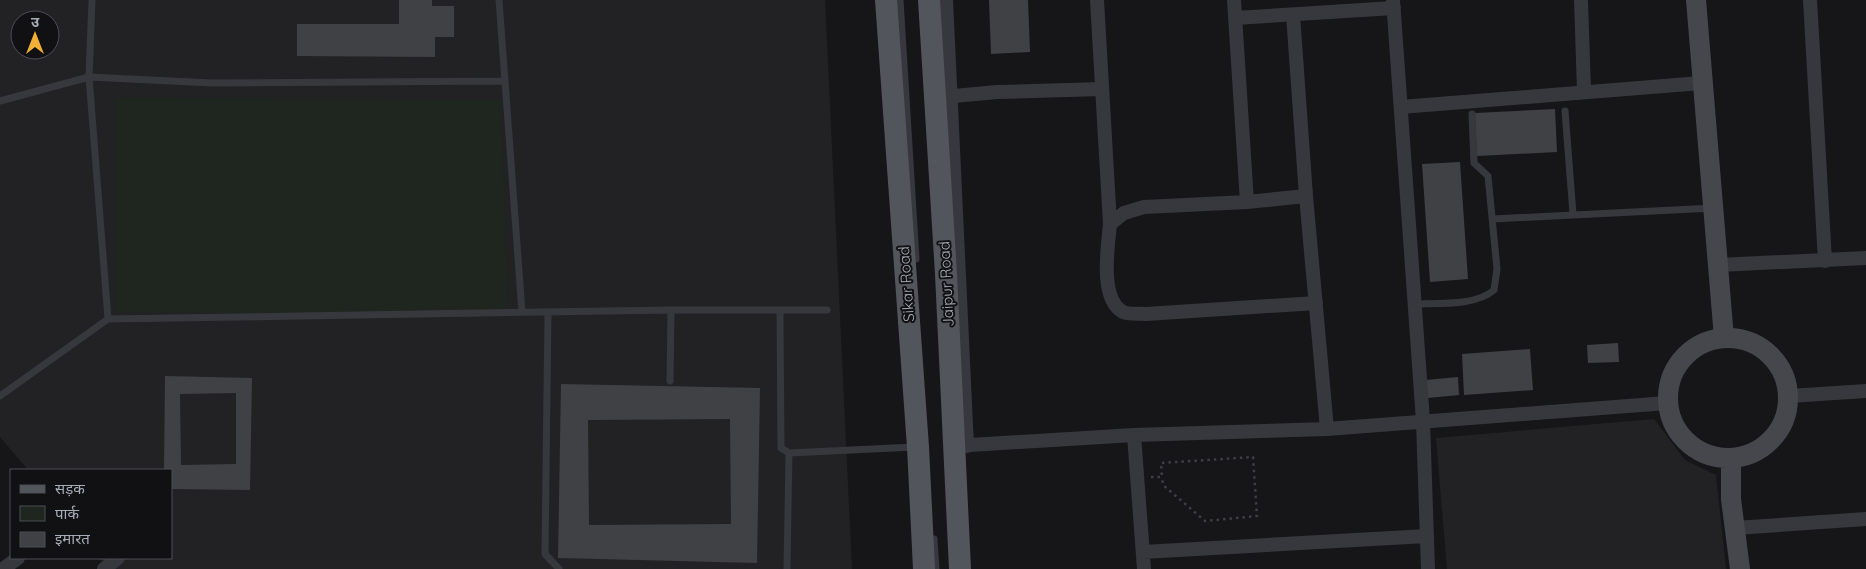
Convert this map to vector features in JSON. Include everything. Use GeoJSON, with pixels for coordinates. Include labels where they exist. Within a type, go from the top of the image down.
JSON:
{"type":"FeatureCollection","features":[{"type":"Feature","properties":{"kind":"main road","name":"Sikar Road"},"geometry":{"type":"LineString","coordinates":[[886,0],[918,447],[924,569]]}},
{"type":"Feature","properties":{"kind":"main road","name":"Jaipur Road"},"geometry":{"type":"LineString","coordinates":[[929,0],[943,97],[960,446],[960,569]]}},
{"type":"Feature","properties":{"kind":"street"},"geometry":{"type":"LineString","coordinates":[[946,0],[943,97],[997,92],[1102,89]]}},
{"type":"Feature","properties":{"kind":"street"},"geometry":{"type":"LineString","coordinates":[[1097,0],[1110,224],[1106,259],[1109,290],[1114,303],[1124,313],[1146,314],[1316,303]]}},
{"type":"Feature","properties":{"kind":"street"},"geometry":{"type":"LineString","coordinates":[[1234,0],[1247,202]]}},
{"type":"Feature","properties":{"kind":"street"},"geometry":{"type":"LineString","coordinates":[[1581,0],[1584,91]]}},
{"type":"Feature","properties":{"kind":"street"},"geometry":{"type":"LineString","coordinates":[[1696,0],[1701,83],[1715,208],[1724,338]]}},
{"type":"Feature","properties":{"kind":"street"},"geometry":{"type":"LineString","coordinates":[[1810,0],[1825,261]]}},
{"type":"Feature","properties":{"kind":"street"},"geometry":{"type":"LineString","coordinates":[[1235,18],[1292,15],[1394,4],[1423,422],[1428,569]]}},
{"type":"Feature","properties":{"kind":"street"},"geometry":{"type":"LineString","coordinates":[[1292,15],[1327,429]]}},
{"type":"Feature","properties":{"kind":"street"},"geometry":{"type":"LineString","coordinates":[[1401,107],[1701,83]]}},
{"type":"Feature","properties":{"kind":"street"},"geometry":{"type":"LineString","coordinates":[[1110,224],[1124,213],[1144,208],[1247,202],[1306,196]]}},
{"type":"Feature","properties":{"kind":"street"},"geometry":{"type":"LineString","coordinates":[[1718,265],[1866,258]]}},
{"type":"Feature","properties":{"kind":"street"},"geometry":{"type":"LineString","coordinates":[[1724,338],[1744,339],[1763,348],[1778,364],[1788,386],[1789,396],[1788,409],[1780,431],[1770,441],[1749,455],[1731,458],[1706,454],[1684,440],[1673,424],[1667,403],[1669,383],[1678,364],[1691,350],[1707,341],[1724,338]]}},
{"type":"Feature","properties":{"kind":"street"},"geometry":{"type":"LineString","coordinates":[[1789,396],[1866,391]]}},
{"type":"Feature","properties":{"kind":"street"},"geometry":{"type":"LineString","coordinates":[[960,446],[1134,436],[1327,429],[1667,403]]}},
{"type":"Feature","properties":{"kind":"street"},"geometry":{"type":"LineString","coordinates":[[1134,436],[1144,569]]}},
{"type":"Feature","properties":{"kind":"street"},"geometry":{"type":"LineString","coordinates":[[1731,458],[1731,499],[1740,569]]}},
{"type":"Feature","properties":{"kind":"street"},"geometry":{"type":"LineString","coordinates":[[1735,528],[1866,519]]}},
{"type":"Feature","properties":{"kind":"street"},"geometry":{"type":"LineString","coordinates":[[1143,552],[1426,536]]}},
{"type":"Feature","properties":{"kind":"street"},"geometry":{"type":"LineString","coordinates":[[1,568],[16,559]]}},
{"type":"Feature","properties":{"kind":"street"},"geometry":{"type":"LineString","coordinates":[[104,569],[117,559]]}},
{"type":"Feature","properties":{"kind":"lane"},"geometry":{"type":"LineString","coordinates":[[92,0],[89,77],[108,319]]}},
{"type":"Feature","properties":{"kind":"lane"},"geometry":{"type":"LineString","coordinates":[[500,0],[504,81],[522,312]]}},
{"type":"Feature","properties":{"kind":"lane"},"geometry":{"type":"LineString","coordinates":[[900,0],[916,269]]}},
{"type":"Feature","properties":{"kind":"lane"},"geometry":{"type":"LineString","coordinates":[[0,101],[89,77],[212,83],[504,81]]}},
{"type":"Feature","properties":{"kind":"lane"},"geometry":{"type":"LineString","coordinates":[[1565,111],[1573,214]]}},
{"type":"Feature","properties":{"kind":"lane"},"geometry":{"type":"LineString","coordinates":[[1415,304],[1466,300],[1488,296],[1494,290],[1497,269],[1488,176],[1474,163],[1472,114]]}},
{"type":"Feature","properties":{"kind":"lane"},"geometry":{"type":"LineString","coordinates":[[1493,219],[1715,208]]}},
{"type":"Feature","properties":{"kind":"lane"},"geometry":{"type":"LineString","coordinates":[[0,396],[108,319],[671,310],[827,310]]}},
{"type":"Feature","properties":{"kind":"lane"},"geometry":{"type":"LineString","coordinates":[[670,381],[671,310]]}},
{"type":"Feature","properties":{"kind":"lane"},"geometry":{"type":"LineString","coordinates":[[780,310],[781,448],[789,453],[918,447]]}},
{"type":"Feature","properties":{"kind":"lane"},"geometry":{"type":"LineString","coordinates":[[548,312],[545,554],[559,569]]}},
{"type":"Feature","properties":{"kind":"lane"},"geometry":{"type":"LineString","coordinates":[[787,569],[789,453]]}},
{"type":"Feature","properties":{"kind":"lane"},"geometry":{"type":"LineString","coordinates":[[933,527],[936,569]]}},
{"type":"Feature","properties":{"kind":"path"},"geometry":{"type":"LineString","coordinates":[[1253,457],[1256,516],[1205,521],[1164,485],[1162,477],[1161,463],[1253,457]]}},
{"type":"Feature","properties":{"kind":"path"},"geometry":{"type":"LineString","coordinates":[[1137,477],[1162,477]]}},
{"type":"Feature","properties":{"kind":"shaded area"},"geometry":{"type":"Polygon","coordinates":[[[0,0],[825,0],[852,569],[108,569],[100,559],[172,559],[172,469],[27,469],[0,437],[0,0]]]}},
{"type":"Feature","properties":{"kind":"shaded area"},"geometry":{"type":"Polygon","coordinates":[[[1654,419],[1685,460],[1716,475],[1726,569],[1447,569],[1436,438],[1654,419]]]}},
{"type":"Feature","properties":{"kind":"green space"},"geometry":{"type":"Polygon","coordinates":[[[116,98],[501,100],[508,317],[116,312],[116,98]]]}},
{"type":"Feature","properties":{"kind":"building"},"geometry":{"type":"Polygon","coordinates":[[[399,0],[432,0],[432,6],[454,6],[454,37],[435,37],[435,57],[297,56],[297,24],[399,24],[399,0]]]}},
{"type":"Feature","properties":{"kind":"building"},"geometry":{"type":"Polygon","coordinates":[[[989,0],[1028,0],[1030,52],[991,54],[989,0]]]}},
{"type":"Feature","properties":{"kind":"building"},"geometry":{"type":"Polygon","coordinates":[[[1555,109],[1557,152],[1477,156],[1475,113],[1555,109]]]}},
{"type":"Feature","properties":{"kind":"building"},"geometry":{"type":"Polygon","coordinates":[[[1460,162],[1468,279],[1430,282],[1422,164],[1460,162]]]}},
{"type":"Feature","properties":{"kind":"building"},"geometry":{"type":"Polygon","coordinates":[[[1618,343],[1619,362],[1588,363],[1587,345],[1618,343]]]}},
{"type":"Feature","properties":{"kind":"building"},"geometry":{"type":"Polygon","coordinates":[[[1530,349],[1533,390],[1464,395],[1462,354],[1530,349]]]}},
{"type":"Feature","properties":{"kind":"building"},"geometry":{"type":"Polygon","coordinates":[[[165,376],[252,378],[250,490],[172,489],[172,469],[164,469],[165,376]],[[236,393],[180,394],[181,465],[236,464],[236,393]]]}},
{"type":"Feature","properties":{"kind":"building"},"geometry":{"type":"Polygon","coordinates":[[[1458,377],[1459,395],[1428,398],[1426,380],[1458,377]]]}},
{"type":"Feature","properties":{"kind":"building"},"geometry":{"type":"Polygon","coordinates":[[[561,384],[760,388],[757,563],[558,558],[561,384]],[[730,419],[588,420],[589,525],[731,524],[730,419]]]}}]}
